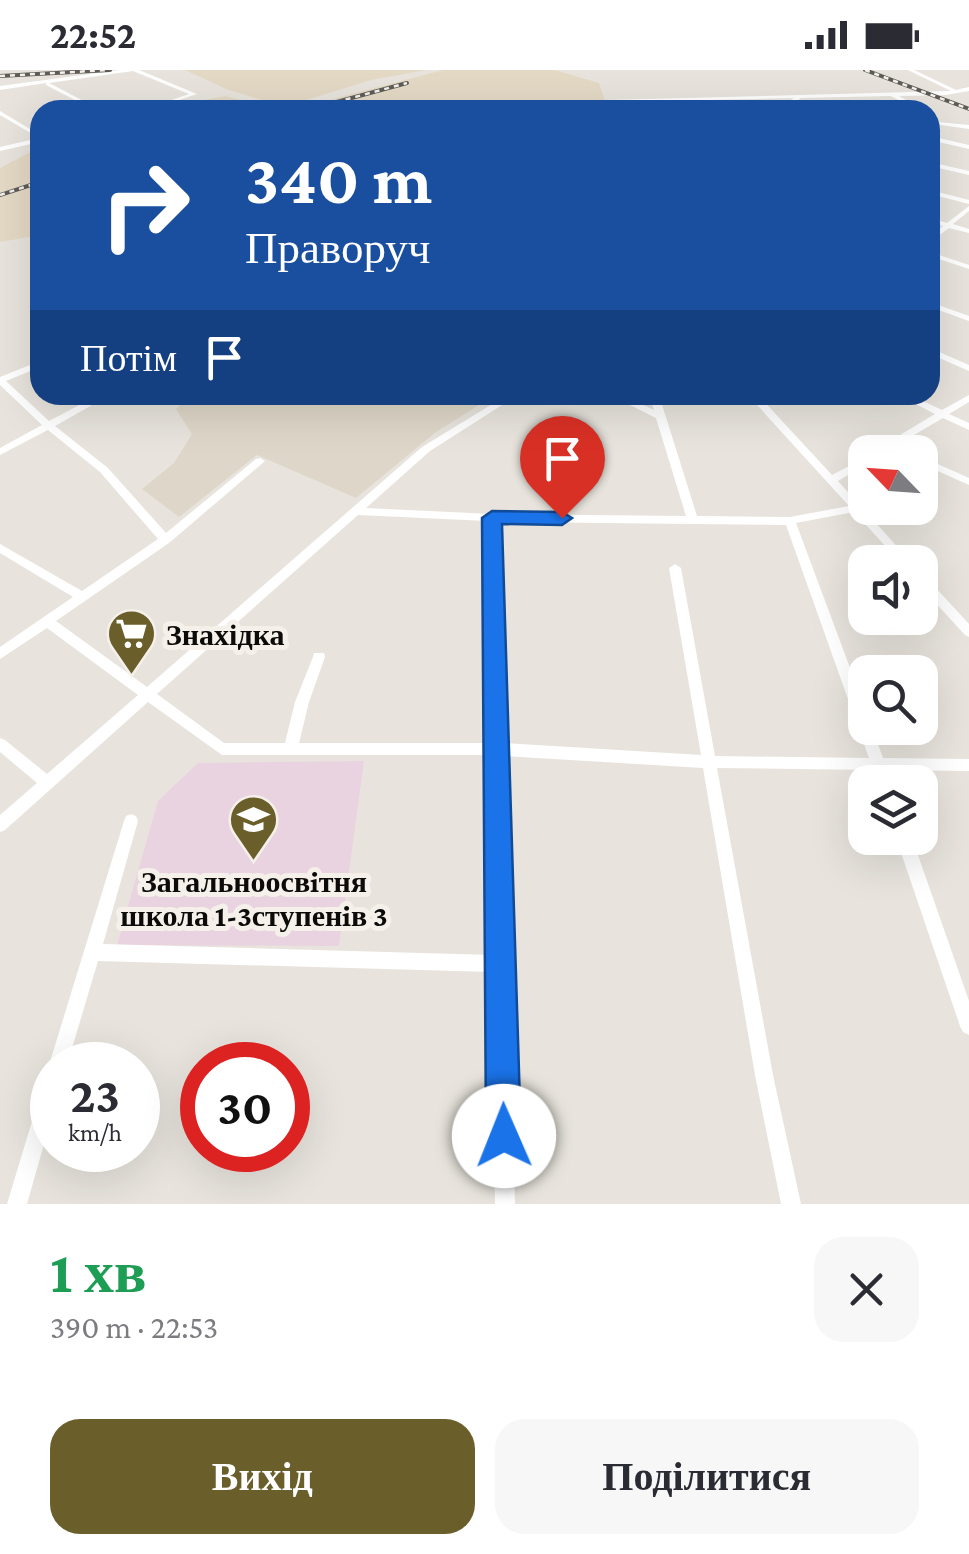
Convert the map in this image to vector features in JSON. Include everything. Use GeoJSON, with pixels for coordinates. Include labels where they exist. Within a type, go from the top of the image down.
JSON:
{"type":"FeatureCollection","features":[{"type":"Feature","properties":{"kind":"street"},"geometry":{"type":"LineString","coordinates":[[0,88],[133,70],[194,94],[176,100]]}},
{"type":"Feature","properties":{"kind":"street"},"geometry":{"type":"LineString","coordinates":[[910,70],[956,92]]}},
{"type":"Feature","properties":{"kind":"street"},"geometry":{"type":"LineString","coordinates":[[929,70],[956,92]]}},
{"type":"Feature","properties":{"kind":"street"},"geometry":{"type":"LineString","coordinates":[[48,84],[79,100]]}},
{"type":"Feature","properties":{"kind":"street"},"geometry":{"type":"LineString","coordinates":[[605,100],[969,91]]}},
{"type":"Feature","properties":{"kind":"street"},"geometry":{"type":"LineString","coordinates":[[892,94],[902,100]]}},
{"type":"Feature","properties":{"kind":"street"},"geometry":{"type":"LineString","coordinates":[[795,100],[802,96]]}},
{"type":"Feature","properties":{"kind":"street"},"geometry":{"type":"LineString","coordinates":[[677,98],[682,100]]}},
{"type":"Feature","properties":{"kind":"street"},"geometry":{"type":"LineString","coordinates":[[0,112],[30,132]]}},
{"type":"Feature","properties":{"kind":"street"},"geometry":{"type":"LineString","coordinates":[[940,125],[969,127]]}},
{"type":"Feature","properties":{"kind":"street"},"geometry":{"type":"LineString","coordinates":[[940,140],[969,147]]}},
{"type":"Feature","properties":{"kind":"street"},"geometry":{"type":"LineString","coordinates":[[0,149],[30,141]]}},
{"type":"Feature","properties":{"kind":"street"},"geometry":{"type":"LineString","coordinates":[[940,166],[969,173]]}},
{"type":"Feature","properties":{"kind":"street"},"geometry":{"type":"LineString","coordinates":[[940,195],[969,205],[940,232]]}},
{"type":"Feature","properties":{"kind":"street"},"geometry":{"type":"LineString","coordinates":[[940,223],[969,231]]}},
{"type":"Feature","properties":{"kind":"street"},"geometry":{"type":"LineString","coordinates":[[940,257],[969,267]]}},
{"type":"Feature","properties":{"kind":"street"},"geometry":{"type":"LineString","coordinates":[[940,308],[969,319]]}},
{"type":"Feature","properties":{"kind":"street"},"geometry":{"type":"LineString","coordinates":[[940,355],[969,368]]}},
{"type":"Feature","properties":{"kind":"street"},"geometry":{"type":"LineString","coordinates":[[30,368],[0,380],[104,470],[165,540]]}},
{"type":"Feature","properties":{"kind":"street"},"geometry":{"type":"LineString","coordinates":[[912,435],[969,398]]}},
{"type":"Feature","properties":{"kind":"street"},"geometry":{"type":"LineString","coordinates":[[0,452],[87,405]]}},
{"type":"Feature","properties":{"kind":"street"},"geometry":{"type":"LineString","coordinates":[[0,825],[426,448],[497,405]]}},
{"type":"Feature","properties":{"kind":"street"},"geometry":{"type":"LineString","coordinates":[[637,405],[660,416]]}},
{"type":"Feature","properties":{"kind":"street"},"geometry":{"type":"LineString","coordinates":[[657,405],[693,520]]}},
{"type":"Feature","properties":{"kind":"street"},"geometry":{"type":"LineString","coordinates":[[762,405],[848,498]]}},
{"type":"Feature","properties":{"kind":"street"},"geometry":{"type":"LineString","coordinates":[[924,405],[969,427]]}},
{"type":"Feature","properties":{"kind":"street"},"geometry":{"type":"LineString","coordinates":[[4,646],[165,540],[260,461]]}},
{"type":"Feature","properties":{"kind":"street"},"geometry":{"type":"LineString","coordinates":[[938,467],[969,482]]}},
{"type":"Feature","properties":{"kind":"street"},"geometry":{"type":"LineString","coordinates":[[832,480],[848,471]]}},
{"type":"Feature","properties":{"kind":"street"},"geometry":{"type":"LineString","coordinates":[[357,511],[492,518],[790,521],[848,510]]}},
{"type":"Feature","properties":{"kind":"street"},"geometry":{"type":"LineString","coordinates":[[492,518],[505,1204]]}},
{"type":"Feature","properties":{"kind":"street"},"geometry":{"type":"LineString","coordinates":[[790,521],[848,680]]}},
{"type":"Feature","properties":{"kind":"street"},"geometry":{"type":"LineString","coordinates":[[872,525],[891,545]]}},
{"type":"Feature","properties":{"kind":"street"},"geometry":{"type":"LineString","coordinates":[[0,548],[82,596]]}},
{"type":"Feature","properties":{"kind":"street"},"geometry":{"type":"LineString","coordinates":[[676,568],[764,1075],[791,1204]]}},
{"type":"Feature","properties":{"kind":"street"},"geometry":{"type":"LineString","coordinates":[[938,598],[969,632]]}},
{"type":"Feature","properties":{"kind":"street"},"geometry":{"type":"LineString","coordinates":[[47,621],[222,749],[496,749],[711,762],[848,765]]}},
{"type":"Feature","properties":{"kind":"street"},"geometry":{"type":"LineString","coordinates":[[291,749],[302,702],[319,658]]}},
{"type":"Feature","properties":{"kind":"street"},"geometry":{"type":"LineString","coordinates":[[0,744],[48,784]]}},
{"type":"Feature","properties":{"kind":"street"},"geometry":{"type":"LineString","coordinates":[[938,766],[969,766]]}},
{"type":"Feature","properties":{"kind":"street"},"geometry":{"type":"LineString","coordinates":[[65,1042],[131,821]]}},
{"type":"Feature","properties":{"kind":"street"},"geometry":{"type":"LineString","coordinates":[[910,855],[969,1026]]}},
{"type":"Feature","properties":{"kind":"street"},"geometry":{"type":"LineString","coordinates":[[92,952],[500,964]]}},
{"type":"Feature","properties":{"kind":"street"},"geometry":{"type":"LineString","coordinates":[[17,1204],[30,1160]]}},
{"type":"Feature","properties":{"kind":"shaded area"},"geometry":{"type":"Polygon","coordinates":[[[185,70],[427,70],[371,80],[307,100],[261,100],[185,70]]]}},
{"type":"Feature","properties":{"kind":"shaded area"},"geometry":{"type":"Polygon","coordinates":[[[443,70],[555,70],[599,83],[605,100],[329,100],[443,70]]]}},
{"type":"Feature","properties":{"kind":"shaded area"},"geometry":{"type":"Polygon","coordinates":[[[226,96],[241,100],[204,100],[226,96]]]}},
{"type":"Feature","properties":{"kind":"shaded area"},"geometry":{"type":"Polygon","coordinates":[[[30,152],[30,237],[0,242],[0,168],[30,152]]]}},
{"type":"Feature","properties":{"kind":"shaded area"},"geometry":{"type":"Polygon","coordinates":[[[180,405],[479,405],[436,432],[356,498],[257,455],[179,517],[142,489],[174,463],[192,434],[176,409],[180,405]]]}},
{"type":"Feature","properties":{"kind":"shaded area"},"geometry":{"type":"Polygon","coordinates":[[[364,761],[339,946],[117,945],[158,801],[198,763],[364,761]]]}},
{"type":"Feature","properties":{"kind":"railway"},"geometry":{"type":"LineString","coordinates":[[0,76],[110,70]]}},
{"type":"Feature","properties":{"kind":"railway"},"geometry":{"type":"LineString","coordinates":[[865,70],[969,109]]}},
{"type":"Feature","properties":{"kind":"railway"},"geometry":{"type":"LineString","coordinates":[[344,100],[407,83]]}},
{"type":"Feature","properties":{"kind":"railway"},"geometry":{"type":"LineString","coordinates":[[0,195],[30,185]]}},
{"type":"Feature","properties":{"kind":"place","name":"Знахідка"},"geometry":{"type":"Point","coordinates":[131,676]}},
{"type":"Feature","properties":{"kind":"place","name":"Загальноосвiтня школа 1-3ступенiв 3"},"geometry":{"type":"Point","coordinates":[254,862]}},
{"type":"Feature","properties":{"kind":"route"},"geometry":{"type":"LineString","coordinates":[[504,1136],[492,518],[562,518]]}}]}
